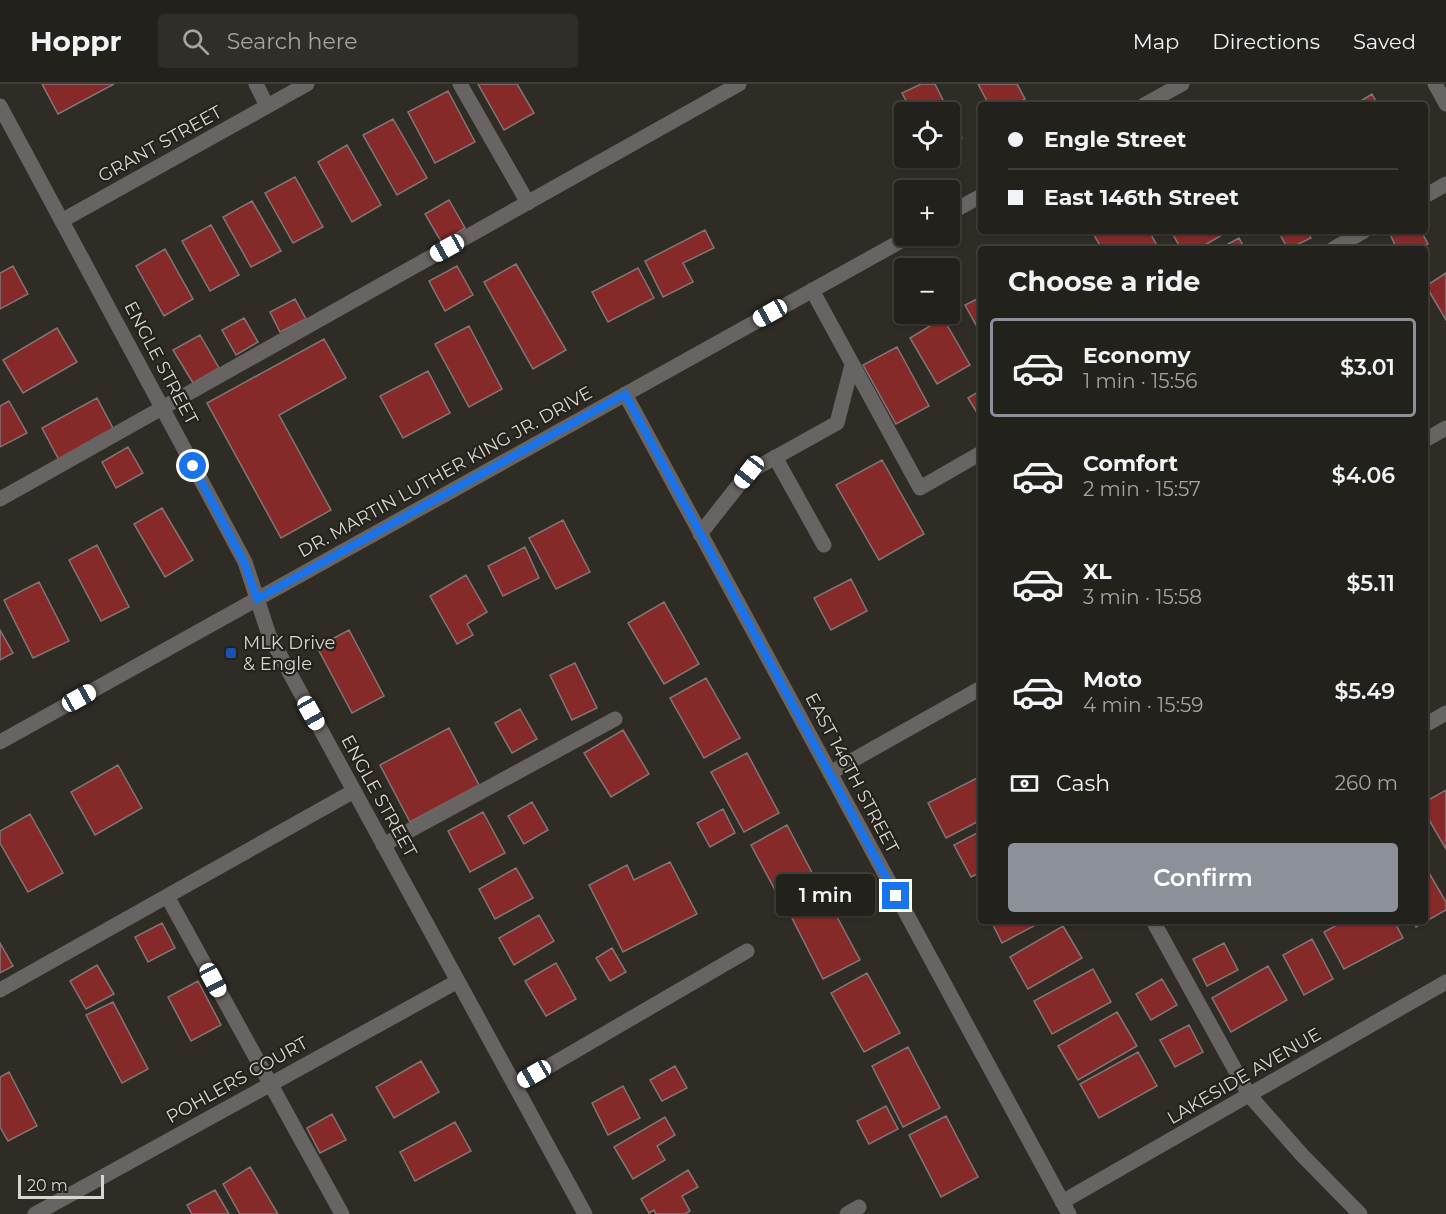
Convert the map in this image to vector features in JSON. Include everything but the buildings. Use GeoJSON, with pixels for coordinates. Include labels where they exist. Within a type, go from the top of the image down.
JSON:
{"type":"FeatureCollection","features":[{"type":"Feature","properties":{"kind":"street"},"geometry":{"type":"LineString","coordinates":[[256,84],[267,106]]}},
{"type":"Feature","properties":{"kind":"street","name":"GRANT STREET"},"geometry":{"type":"LineString","coordinates":[[63,220],[307,84]]}},
{"type":"Feature","properties":{"kind":"street"},"geometry":{"type":"LineString","coordinates":[[460,84],[528,203]]}},
{"type":"Feature","properties":{"kind":"street"},"geometry":{"type":"LineString","coordinates":[[0,499],[740,84]]}},
{"type":"Feature","properties":{"kind":"street"},"geometry":{"type":"LineString","coordinates":[[1149,102],[1182,84]]}},
{"type":"Feature","properties":{"kind":"street"},"geometry":{"type":"LineString","coordinates":[[1435,84],[1446,104]]}},
{"type":"Feature","properties":{"kind":"street","name":"ENGLE STREET"},"geometry":{"type":"LineString","coordinates":[[0,106],[244,562],[269,635],[585,1214]]}},
{"type":"Feature","properties":{"kind":"street"},"geometry":{"type":"LineString","coordinates":[[1428,194],[1446,184]]}},
{"type":"Feature","properties":{"kind":"street"},"geometry":{"type":"LineString","coordinates":[[960,208],[978,198]]}},
{"type":"Feature","properties":{"kind":"street"},"geometry":{"type":"LineString","coordinates":[[1338,246],[1359,234]]}},
{"type":"Feature","properties":{"kind":"street","name":"DR. MARTIN LUTHER KING JR. DRIVE"},"geometry":{"type":"LineString","coordinates":[[0,742],[894,245]]}},
{"type":"Feature","properties":{"kind":"street"},"geometry":{"type":"LineString","coordinates":[[812,290],[920,488],[978,455]]}},
{"type":"Feature","properties":{"kind":"street"},"geometry":{"type":"LineString","coordinates":[[700,534],[749,472],[837,423],[852,365]]}},
{"type":"Feature","properties":{"kind":"street","name":"EAST 146TH STREET"},"geometry":{"type":"LineString","coordinates":[[625,394],[1065,1208]]}},
{"type":"Feature","properties":{"kind":"street"},"geometry":{"type":"LineString","coordinates":[[1428,438],[1446,428]]}},
{"type":"Feature","properties":{"kind":"street"},"geometry":{"type":"LineString","coordinates":[[775,457],[824,545]]}},
{"type":"Feature","properties":{"kind":"street"},"geometry":{"type":"LineString","coordinates":[[830,773],[978,690]]}},
{"type":"Feature","properties":{"kind":"street"},"geometry":{"type":"LineString","coordinates":[[1428,723],[1446,713]]}},
{"type":"Feature","properties":{"kind":"street"},"geometry":{"type":"LineString","coordinates":[[383,845],[615,719]]}},
{"type":"Feature","properties":{"kind":"street"},"geometry":{"type":"LineString","coordinates":[[0,990],[354,791]]}},
{"type":"Feature","properties":{"kind":"street"},"geometry":{"type":"LineString","coordinates":[[167,896],[342,1214]]}},
{"type":"Feature","properties":{"kind":"street"},"geometry":{"type":"LineString","coordinates":[[1155,924],[1249,1095],[1302,1155],[1360,1214]]}},
{"type":"Feature","properties":{"kind":"street"},"geometry":{"type":"LineString","coordinates":[[515,1086],[747,951]]}},
{"type":"Feature","properties":{"kind":"street","name":"POHLERS COURT"},"geometry":{"type":"LineString","coordinates":[[35,1214],[458,981]]}},
{"type":"Feature","properties":{"kind":"street","name":"LAKESIDE AVENUE"},"geometry":{"type":"LineString","coordinates":[[1065,1208],[1249,1095],[1446,982]]}},
{"type":"Feature","properties":{"kind":"place","name":"MLK Drive & Engle"},"geometry":{"type":"Point","coordinates":[231,653]}},
{"type":"Feature","properties":{"kind":"route"},"geometry":{"type":"LineString","coordinates":[[193,466],[244,562],[257,599],[625,394],[896,896]]}}]}
